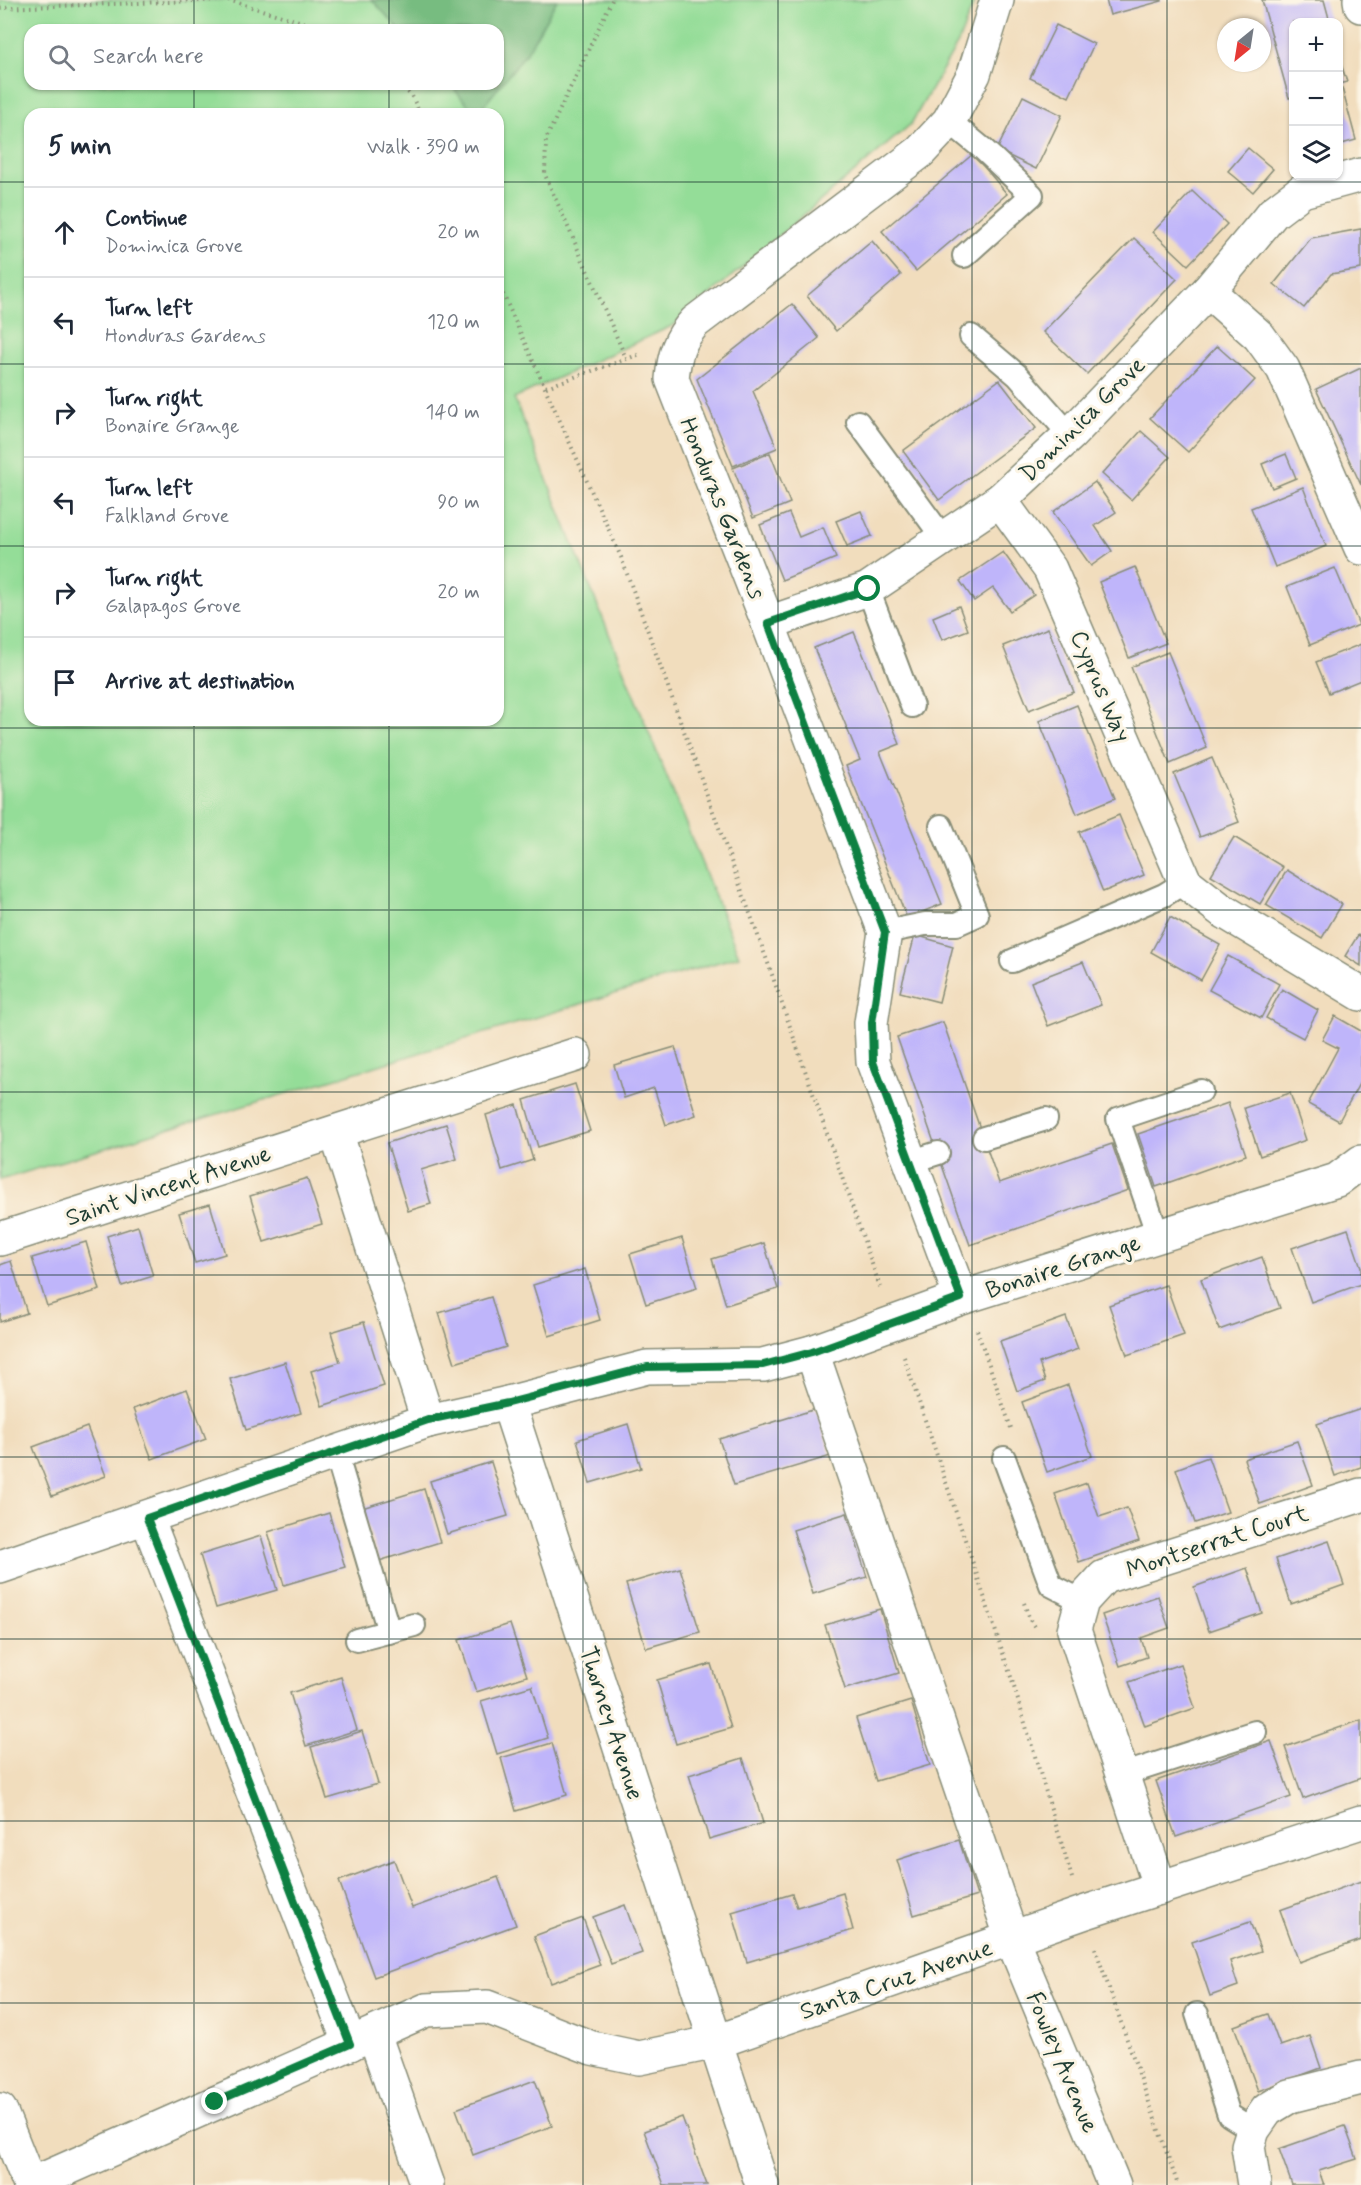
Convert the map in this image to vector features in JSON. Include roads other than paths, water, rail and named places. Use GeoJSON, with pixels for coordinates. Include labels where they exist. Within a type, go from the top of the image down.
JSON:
{"type":"FeatureCollection","features":[{"type":"Feature","properties":{"kind":"street","name":"Honduras Gardens"},"geometry":{"type":"LineString","coordinates":[[961,1298],[924,1157],[873,1062],[872,1023],[885,932],[768,623],[672,379],[674,357],[684,334],[695,322],[920,152],[949,122],[974,74],[997,0]]}},
{"type":"Feature","properties":{"kind":"street"},"geometry":{"type":"LineString","coordinates":[[1360,0],[1361,6]]}},
{"type":"Feature","properties":{"kind":"street","name":"Dominica Grove"},"geometry":{"type":"LineString","coordinates":[[768,623],[868,589],[1000,500],[1070,435],[1208,291],[1273,213],[1302,191],[1361,175]]}},
{"type":"Feature","properties":{"kind":"street"},"geometry":{"type":"LineString","coordinates":[[1208,291],[1259,336],[1283,369],[1358,531]]}},
{"type":"Feature","properties":{"kind":"street","name":"Cyprus Way"},"geometry":{"type":"LineString","coordinates":[[1000,500],[1050,569],[1185,882],[1220,909],[1361,994]]}},
{"type":"Feature","properties":{"kind":"street","name":"Saint Vincent Avenue"},"geometry":{"type":"LineString","coordinates":[[0,1239],[575,1055]]}},
{"type":"Feature","properties":{"kind":"street"},"geometry":{"type":"LineString","coordinates":[[336,1132],[428,1420]]}},
{"type":"Feature","properties":{"kind":"street","name":"Bonaire Grange"},"geometry":{"type":"LineString","coordinates":[[0,1567],[428,1420],[508,1403],[647,1367],[763,1365],[812,1352],[961,1298],[1337,1180],[1361,1162]]}},
{"type":"Feature","properties":{"kind":"street","name":"Fowley Avenue"},"geometry":{"type":"LineString","coordinates":[[812,1352],[1012,1939],[1114,2185]]}},
{"type":"Feature","properties":{"kind":"street","name":"Thorney Avenue"},"geometry":{"type":"LineString","coordinates":[[508,1403],[762,2185]]}},
{"type":"Feature","properties":{"kind":"street","name":"Montserrat Court"},"geometry":{"type":"LineString","coordinates":[[1160,1888],[1074,1630],[1082,1601],[1104,1577],[1361,1495]]}},
{"type":"Feature","properties":{"kind":"street"},"geometry":{"type":"LineString","coordinates":[[147,1518],[362,2039],[427,2185]]}},
{"type":"Feature","properties":{"kind":"street","name":"Santa Cruz Avenue"},"geometry":{"type":"LineString","coordinates":[[362,2039],[426,2010],[487,2007],[592,2048],[639,2058],[716,2042],[1083,1913],[1361,1822]]}},
{"type":"Feature","properties":{"kind":"street"},"geometry":{"type":"LineString","coordinates":[[0,2110],[30,2185],[362,2039]]}},
{"type":"Feature","properties":{"kind":"street"},"geometry":{"type":"LineString","coordinates":[[1254,2185],[1248,2146],[1254,2130],[1267,2110],[1290,2096],[1361,2078]]}},
{"type":"Feature","properties":{"kind":"lane"},"geometry":{"type":"LineString","coordinates":[[949,122],[983,149],[1032,195],[964,256]]}},
{"type":"Feature","properties":{"kind":"lane"},"geometry":{"type":"LineString","coordinates":[[971,336],[1017,375],[1070,435]]}},
{"type":"Feature","properties":{"kind":"lane"},"geometry":{"type":"LineString","coordinates":[[858,422],[943,538]]}},
{"type":"Feature","properties":{"kind":"lane"},"geometry":{"type":"LineString","coordinates":[[868,589],[912,706]]}},
{"type":"Feature","properties":{"kind":"lane"},"geometry":{"type":"LineString","coordinates":[[885,932],[925,924],[957,924],[976,915],[941,826]]}},
{"type":"Feature","properties":{"kind":"lane"},"geometry":{"type":"LineString","coordinates":[[1012,960],[1164,894],[1185,882]]}},
{"type":"Feature","properties":{"kind":"lane"},"geometry":{"type":"LineString","coordinates":[[1158,1236],[1118,1119],[1201,1091]]}},
{"type":"Feature","properties":{"kind":"lane"},"geometry":{"type":"LineString","coordinates":[[984,1138],[1046,1119]]}},
{"type":"Feature","properties":{"kind":"lane"},"geometry":{"type":"LineString","coordinates":[[336,1453],[388,1632]]}},
{"type":"Feature","properties":{"kind":"lane"},"geometry":{"type":"LineString","coordinates":[[1004,1458],[1051,1585],[1082,1601]]}},
{"type":"Feature","properties":{"kind":"lane"},"geometry":{"type":"LineString","coordinates":[[357,1640],[414,1625]]}},
{"type":"Feature","properties":{"kind":"lane"},"geometry":{"type":"LineString","coordinates":[[1122,1774],[1255,1732]]}},
{"type":"Feature","properties":{"kind":"lane"},"geometry":{"type":"LineString","coordinates":[[1197,2014],[1229,2115],[1254,2130]]}}]}
